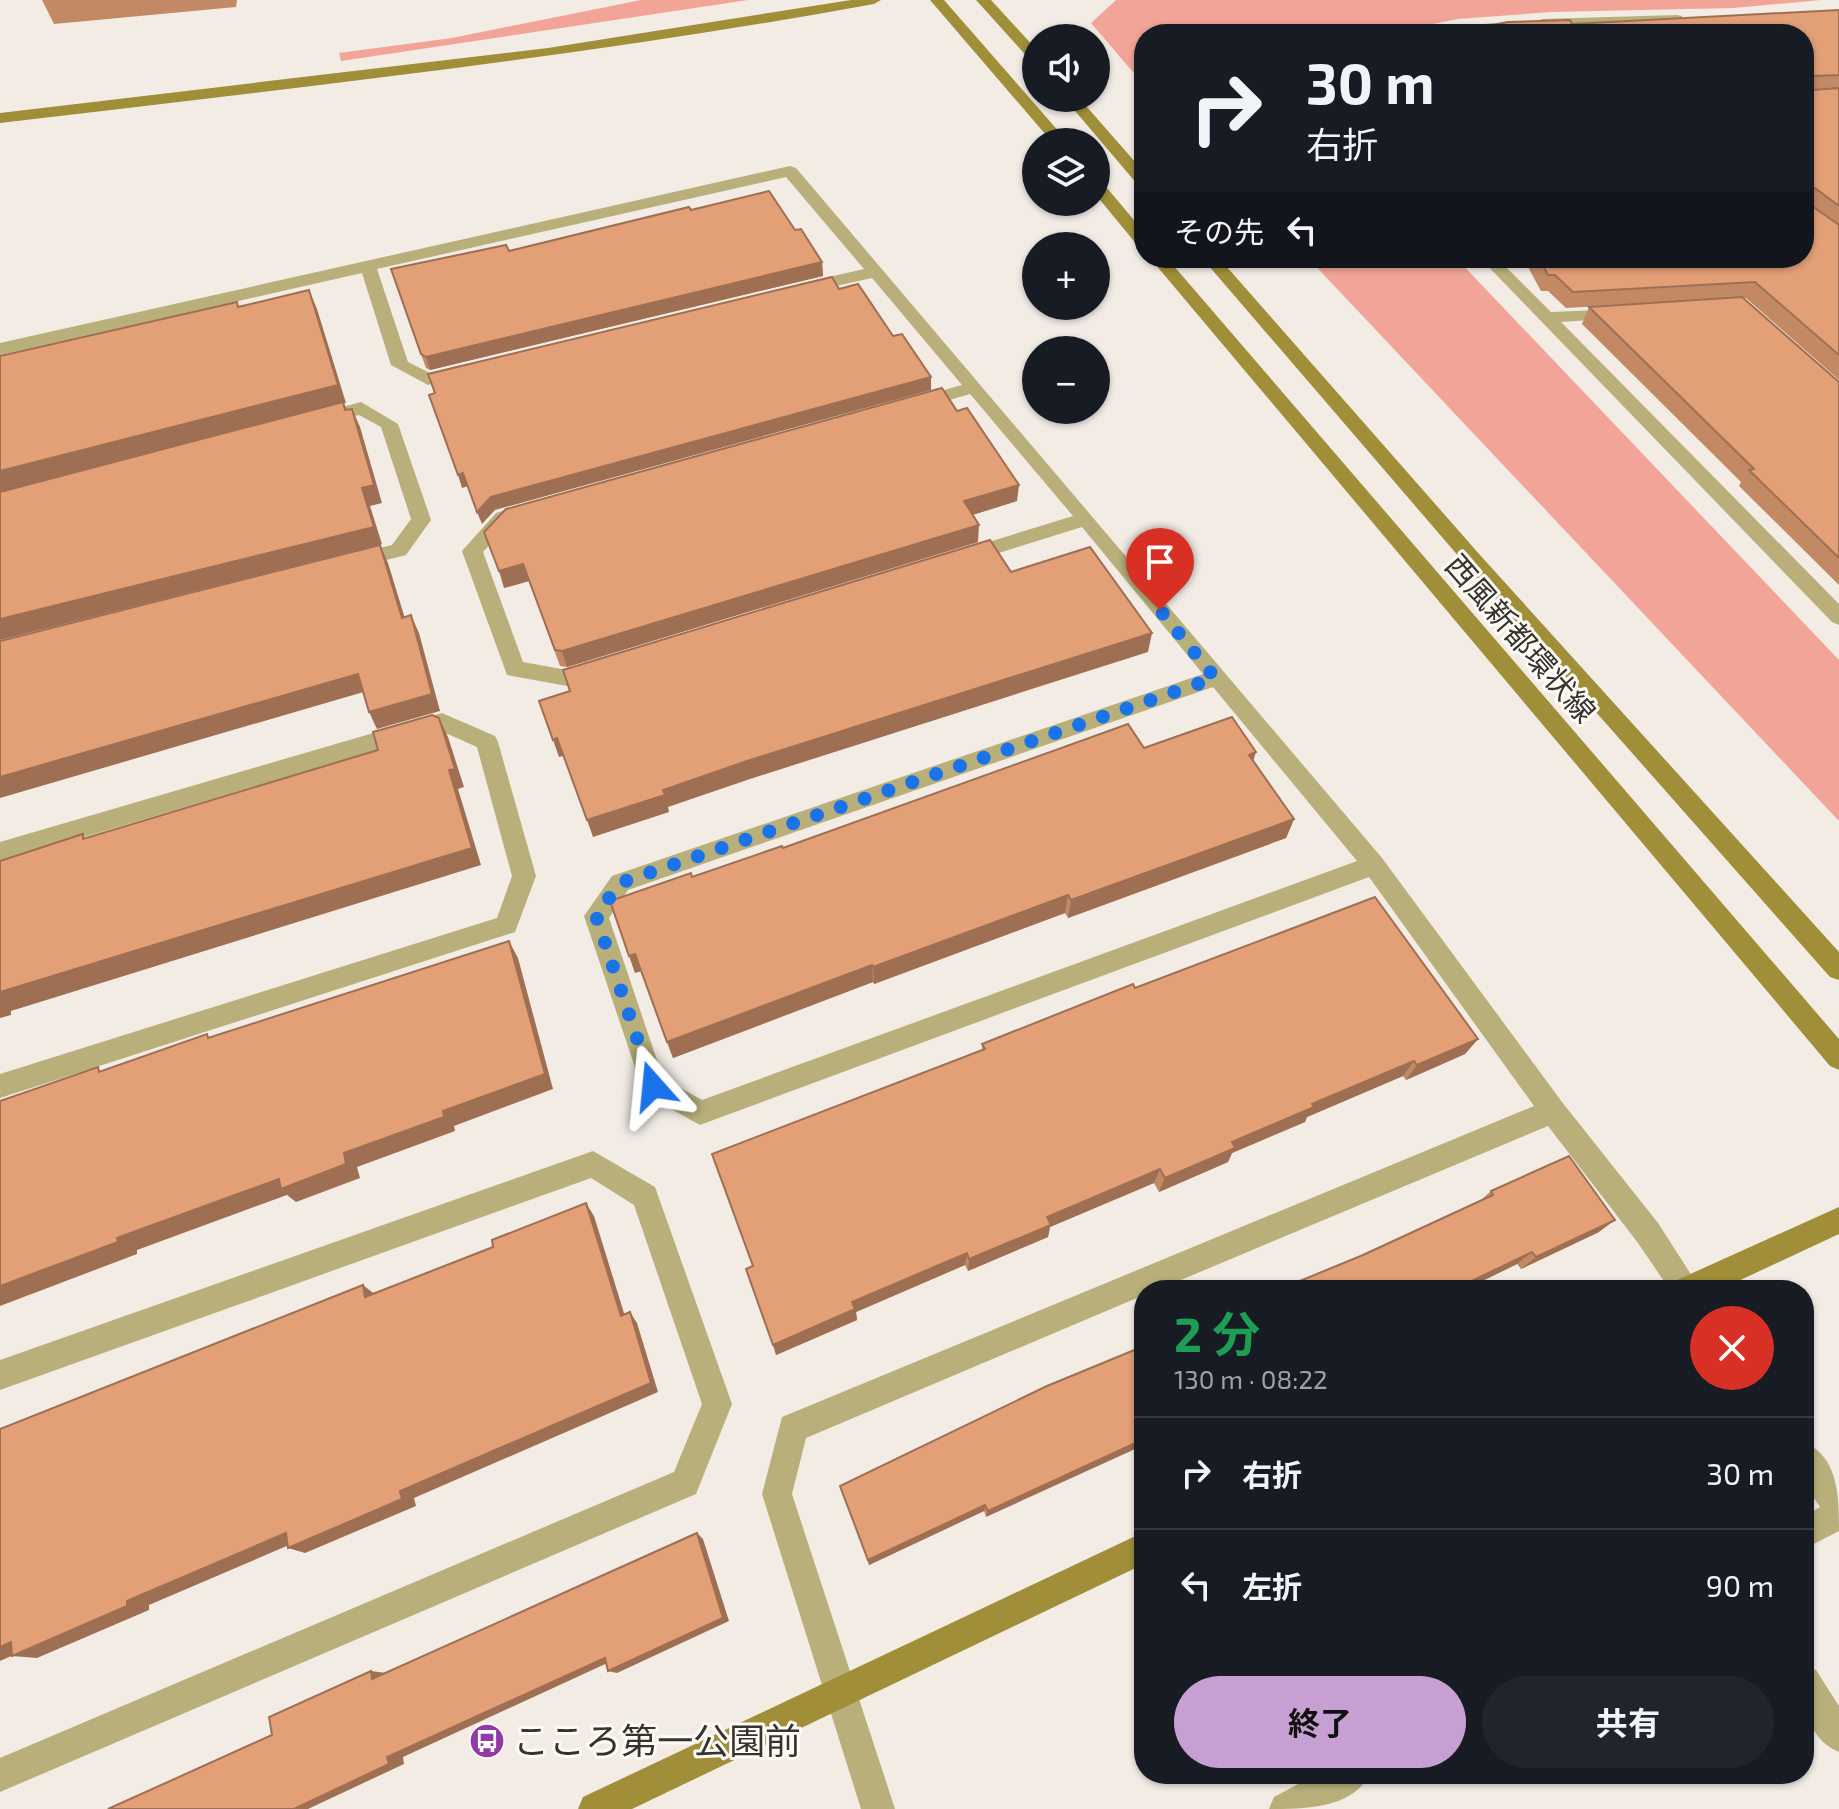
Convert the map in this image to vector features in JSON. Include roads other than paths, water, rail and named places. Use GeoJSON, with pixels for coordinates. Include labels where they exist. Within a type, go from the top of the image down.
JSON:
{"type":"FeatureCollection","features":[{"type":"Feature","properties":{"kind":"street"},"geometry":{"type":"LineString","coordinates":[[0,118],[533,54],[874,0]]}},
{"type":"Feature","properties":{"kind":"street"},"geometry":{"type":"LineString","coordinates":[[937,0],[1048,128]]}},
{"type":"Feature","properties":{"kind":"street"},"geometry":{"type":"LineString","coordinates":[[983,0],[1022,43]]}},
{"type":"Feature","properties":{"kind":"street"},"geometry":{"type":"LineString","coordinates":[[1520,24],[1698,18]]}},
{"type":"Feature","properties":{"kind":"street"},"geometry":{"type":"LineString","coordinates":[[1083,112],[1134,170]]}},
{"type":"Feature","properties":{"kind":"street"},"geometry":{"type":"LineString","coordinates":[[0,349],[790,171],[1086,519],[1215,678],[1374,865],[1680,1280]]}},
{"type":"Feature","properties":{"kind":"street"},"geometry":{"type":"LineString","coordinates":[[1110,202],[1134,230]]}},
{"type":"Feature","properties":{"kind":"street"},"geometry":{"type":"LineString","coordinates":[[368,266],[400,365],[428,379],[474,368]]}},
{"type":"Feature","properties":{"kind":"street","name":"西風新都環状線"},"geometry":{"type":"LineString","coordinates":[[1167,268],[1839,1058]]}},
{"type":"Feature","properties":{"kind":"street","name":"西風新都環状線"},"geometry":{"type":"LineString","coordinates":[[1219,268],[1473,560],[1839,969]]}},
{"type":"Feature","properties":{"kind":"street"},"geometry":{"type":"LineString","coordinates":[[1498,268],[1839,617]]}},
{"type":"Feature","properties":{"kind":"street"},"geometry":{"type":"LineString","coordinates":[[782,294],[874,272]]}},
{"type":"Feature","properties":{"kind":"street"},"geometry":{"type":"LineString","coordinates":[[1545,318],[1634,312]]}},
{"type":"Feature","properties":{"kind":"street"},"geometry":{"type":"LineString","coordinates":[[898,408],[974,387]]}},
{"type":"Feature","properties":{"kind":"street"},"geometry":{"type":"LineString","coordinates":[[301,424],[361,408],[389,424],[421,520],[399,550],[338,566]]}},
{"type":"Feature","properties":{"kind":"street"},"geometry":{"type":"LineString","coordinates":[[534,509],[503,518],[472,551],[515,669],[567,678],[613,664]]}},
{"type":"Feature","properties":{"kind":"street"},"geometry":{"type":"LineString","coordinates":[[949,561],[1086,519]]}},
{"type":"Feature","properties":{"kind":"street"},"geometry":{"type":"LineString","coordinates":[[1215,678],[620,883],[596,916],[653,1086],[700,1113],[1374,865]]}},
{"type":"Feature","properties":{"kind":"street"},"geometry":{"type":"LineString","coordinates":[[0,852],[442,722],[487,742],[524,876],[506,925],[0,1086]]}},
{"type":"Feature","properties":{"kind":"street"},"geometry":{"type":"LineString","coordinates":[[1148,1280],[1553,1111]]}},
{"type":"Feature","properties":{"kind":"street"},"geometry":{"type":"LineString","coordinates":[[0,1375],[593,1164],[645,1196],[717,1404],[685,1483],[0,1775]]}},
{"type":"Feature","properties":{"kind":"street"},"geometry":{"type":"LineString","coordinates":[[1708,1280],[1839,1220]]}},
{"type":"Feature","properties":{"kind":"street"},"geometry":{"type":"LineString","coordinates":[[878,1809],[777,1494],[793,1428],[1134,1286]]}},
{"type":"Feature","properties":{"kind":"street"},"geometry":{"type":"LineString","coordinates":[[1814,1472],[1839,1508]]}},
{"type":"Feature","properties":{"kind":"street"},"geometry":{"type":"LineString","coordinates":[[1814,1528],[1839,1514]]}},
{"type":"Feature","properties":{"kind":"street"},"geometry":{"type":"LineString","coordinates":[[595,1809],[1134,1553]]}},
{"type":"Feature","properties":{"kind":"street"},"geometry":{"type":"LineString","coordinates":[[1814,1697],[1839,1735]]}},
{"type":"Feature","properties":{"kind":"street"},"geometry":{"type":"LineString","coordinates":[[1286,1809],[1333,1784]]}},
{"type":"Feature","properties":{"kind":"place","name":"こころ第一公園前"},"geometry":{"type":"Point","coordinates":[487,1741]}}]}
